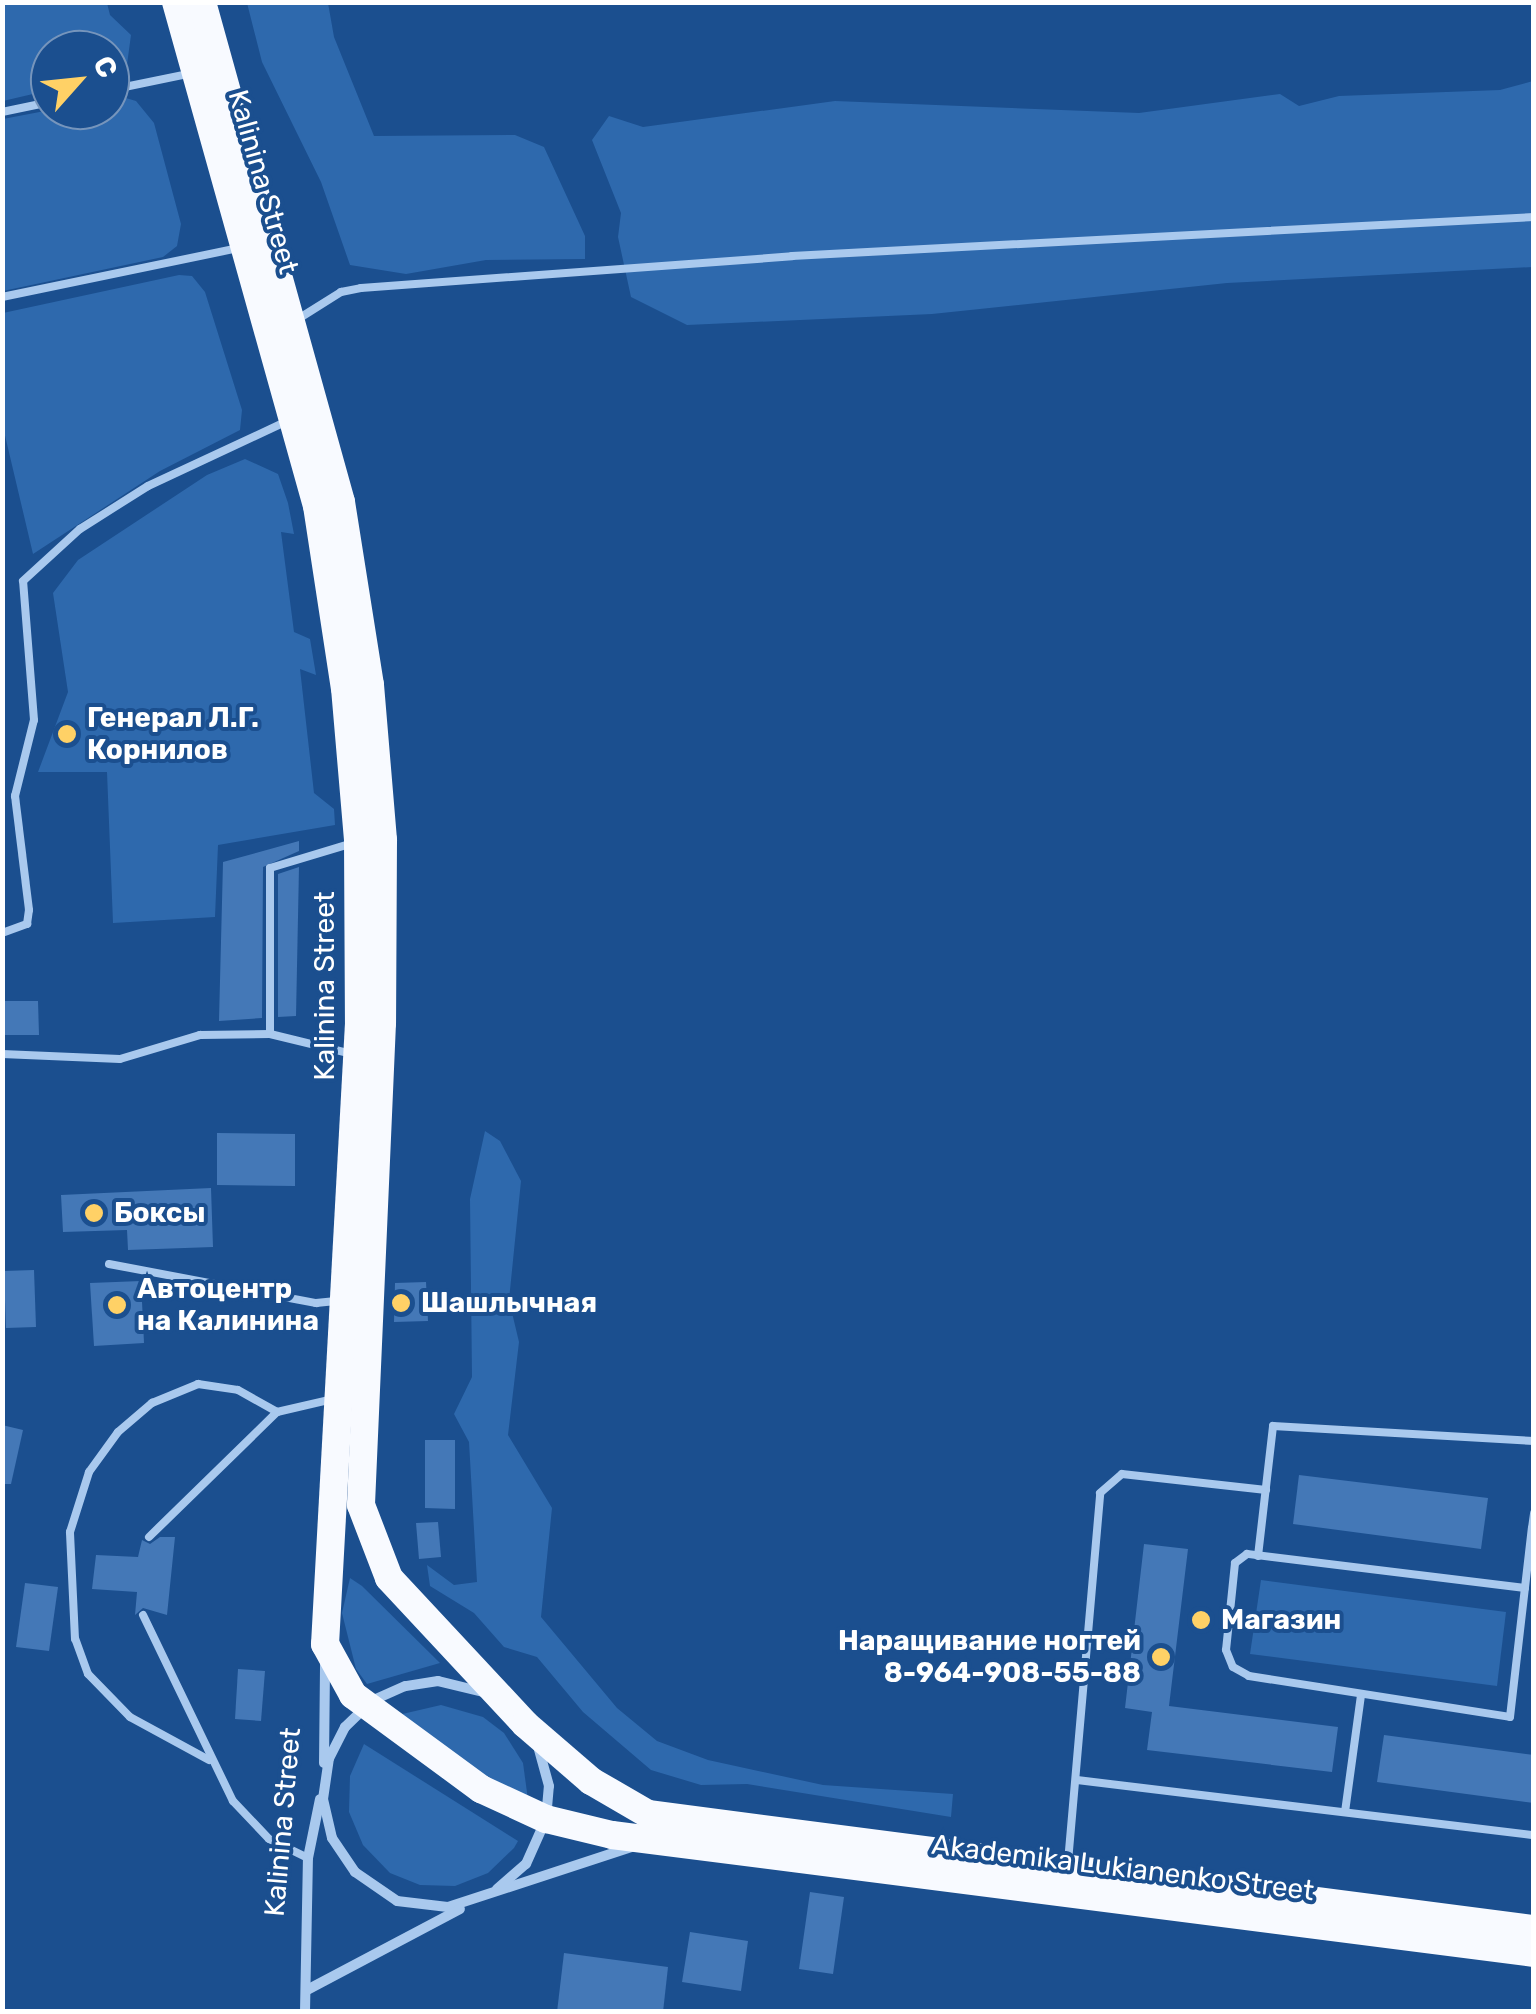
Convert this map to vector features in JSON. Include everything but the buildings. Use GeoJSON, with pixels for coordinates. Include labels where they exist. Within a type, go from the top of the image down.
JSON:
{"type":"FeatureCollection","features":[{"type":"Feature","properties":{"kind":"highway","name":"Kalinina Street"},"geometry":{"type":"LineString","coordinates":[[176,2],[248,246],[317,506],[346,688],[358,842],[358,1056],[342,1397],[325,1644]]}},
{"type":"Feature","properties":{"kind":"highway","name":"Kalinina Street"},"geometry":{"type":"LineString","coordinates":[[202,2],[294,321],[341,502],[370,685],[383,840],[382,1024],[362,1505],[389,1578],[501,1702],[613,1796],[706,1836]]}},
{"type":"Feature","properties":{"kind":"highway"},"geometry":{"type":"LineString","coordinates":[[325,1644],[364,1707],[481,1789],[546,1819],[652,1840],[706,1836]]}},
{"type":"Feature","properties":{"kind":"highway","name":"Akademika Lukianenko Street"},"geometry":{"type":"LineString","coordinates":[[706,1836],[1066,1871],[1534,1929]]}},
{"type":"Feature","properties":{"kind":"highway","name":"Akademika Lukianenko Street"},"geometry":{"type":"LineString","coordinates":[[706,1836],[1534,1953]]}},
{"type":"Feature","properties":{"kind":"street","name":"Kalinina Street"},"geometry":{"type":"LineString","coordinates":[[305,2012],[308,1858],[324,1778],[325,1644]]}},
{"type":"Feature","properties":{"kind":"street"},"geometry":{"type":"LineString","coordinates":[[501,1702],[438,1681],[394,1690],[364,1707],[338,1739],[324,1778],[332,1838],[370,1886],[417,1906],[478,1900],[526,1864],[546,1819],[545,1764],[525,1724]]}},
{"type":"Feature","properties":{"kind":"street"},"geometry":{"type":"LineString","coordinates":[[306,1990],[478,1900],[652,1840]]}},
{"type":"Feature","properties":{"kind":"lane"},"geometry":{"type":"LineString","coordinates":[[130,86],[198,73]]}},
{"type":"Feature","properties":{"kind":"lane"},"geometry":{"type":"LineString","coordinates":[[2,112],[30,106]]}},
{"type":"Feature","properties":{"kind":"lane"},"geometry":{"type":"LineString","coordinates":[[294,321],[341,292],[361,288],[792,256],[1534,217]]}},
{"type":"Feature","properties":{"kind":"lane"},"geometry":{"type":"LineString","coordinates":[[2,297],[248,246]]}},
{"type":"Feature","properties":{"kind":"lane"},"geometry":{"type":"LineString","coordinates":[[2,934],[28,924],[15,796],[34,720],[23,580],[80,529],[148,486],[294,418]]}},
{"type":"Feature","properties":{"kind":"lane"},"geometry":{"type":"LineString","coordinates":[[270,1034],[270,868],[358,842]]}},
{"type":"Feature","properties":{"kind":"lane"},"geometry":{"type":"LineString","coordinates":[[2,1054],[120,1059],[200,1035],[270,1034],[358,1056]]}},
{"type":"Feature","properties":{"kind":"lane"},"geometry":{"type":"LineString","coordinates":[[109,1264],[316,1303],[347,1300]]}},
{"type":"Feature","properties":{"kind":"lane"},"geometry":{"type":"LineString","coordinates":[[209,1760],[130,1717],[88,1674],[76,1639],[70,1532],[89,1472],[118,1432],[152,1402],[198,1384],[238,1390],[277,1412]]}},
{"type":"Feature","properties":{"kind":"lane"},"geometry":{"type":"LineString","coordinates":[[148,1537],[277,1412],[342,1397]]}},
{"type":"Feature","properties":{"kind":"lane"},"geometry":{"type":"LineString","coordinates":[[1258,1556],[1273,1426],[1534,1441]]}},
{"type":"Feature","properties":{"kind":"lane"},"geometry":{"type":"LineString","coordinates":[[1066,1871],[1100,1493],[1122,1474],[1266,1490]]}},
{"type":"Feature","properties":{"kind":"lane"},"geometry":{"type":"LineString","coordinates":[[1525,1588],[1246,1554],[1235,1563],[1226,1650],[1233,1667],[1249,1676],[1510,1717],[1534,1512]]}},
{"type":"Feature","properties":{"kind":"lane"},"geometry":{"type":"LineString","coordinates":[[143,1615],[209,1760],[250,1822],[308,1858]]}},
{"type":"Feature","properties":{"kind":"lane"},"geometry":{"type":"LineString","coordinates":[[1346,1812],[1361,1695]]}},
{"type":"Feature","properties":{"kind":"lane"},"geometry":{"type":"LineString","coordinates":[[1077,1780],[1534,1835]]}},
{"type":"Feature","properties":{"kind":"shaded area"},"geometry":{"type":"Polygon","coordinates":[[[2,3],[107,3],[110,15],[126,30],[30,30],[30,95],[3,101],[2,3]]]}},
{"type":"Feature","properties":{"kind":"shaded area"},"geometry":{"type":"Polygon","coordinates":[[[247,3],[328,3],[334,37],[374,136],[515,135],[544,147],[585,236],[585,259],[486,260],[406,274],[350,265],[321,182],[262,62],[247,3]]]}},
{"type":"Feature","properties":{"kind":"shaded area"},"geometry":{"type":"Polygon","coordinates":[[[1533,81],[1533,267],[1227,283],[932,314],[687,325],[631,297],[618,237],[621,213],[592,140],[609,116],[643,127],[835,101],[1139,113],[1280,94],[1299,106],[1339,96],[1500,90],[1533,81]]]}},
{"type":"Feature","properties":{"kind":"shaded area"},"geometry":{"type":"Polygon","coordinates":[[[130,99],[136,101],[154,123],[181,224],[177,246],[163,257],[3,291],[3,119],[30,114],[30,130],[130,130],[130,99]]]}},
{"type":"Feature","properties":{"kind":"shaded area"},"geometry":{"type":"Polygon","coordinates":[[[179,275],[192,276],[205,292],[242,410],[240,430],[160,471],[33,554],[3,427],[3,313],[179,275]]]}},
{"type":"Feature","properties":{"kind":"shaded area"},"geometry":{"type":"Polygon","coordinates":[[[245,459],[278,474],[288,503],[294,534],[281,532],[294,632],[310,639],[316,675],[300,669],[314,793],[334,809],[335,825],[218,845],[215,917],[113,923],[107,772],[38,772],[68,692],[53,593],[78,560],[207,475],[245,459]]]}},
{"type":"Feature","properties":{"kind":"shaded area"},"geometry":{"type":"Polygon","coordinates":[[[485,1131],[500,1141],[521,1181],[509,1300],[519,1342],[508,1435],[552,1508],[541,1617],[617,1708],[657,1741],[708,1760],[823,1785],[953,1794],[951,1817],[747,1784],[701,1785],[651,1770],[583,1712],[537,1657],[504,1647],[474,1613],[430,1586],[427,1565],[454,1585],[477,1582],[469,1442],[454,1414],[472,1377],[470,1199],[485,1131]]]}},
{"type":"Feature","properties":{"kind":"shaded area"},"geometry":{"type":"Polygon","coordinates":[[[350,1578],[440,1663],[367,1684],[356,1669],[342,1613],[350,1578]]]}},
{"type":"Feature","properties":{"kind":"shaded area"},"geometry":{"type":"Polygon","coordinates":[[[1261,1580],[1506,1612],[1497,1686],[1250,1654],[1261,1580]]]}},
{"type":"Feature","properties":{"kind":"shaded area"},"geometry":{"type":"Polygon","coordinates":[[[441,1705],[483,1717],[504,1733],[523,1763],[529,1807],[398,1715],[441,1705]]]}},
{"type":"Feature","properties":{"kind":"shaded area"},"geometry":{"type":"Polygon","coordinates":[[[364,1744],[518,1841],[514,1848],[488,1873],[455,1886],[420,1885],[390,1873],[363,1845],[349,1812],[350,1776],[364,1744]]]}},
{"type":"Feature","properties":{"kind":"place","name":"Генерал Л.Г. Корнилов"},"geometry":{"type":"Point","coordinates":[67,734]}},
{"type":"Feature","properties":{"kind":"place","name":"Боксы"},"geometry":{"type":"Point","coordinates":[94,1213]}},
{"type":"Feature","properties":{"kind":"place","name":"Шашлычная"},"geometry":{"type":"Point","coordinates":[401,1303]}},
{"type":"Feature","properties":{"kind":"place","name":"Автоцентр на Калинина"},"geometry":{"type":"Point","coordinates":[117,1305]}},
{"type":"Feature","properties":{"kind":"place","name":"Магазин"},"geometry":{"type":"Point","coordinates":[1201,1620]}},
{"type":"Feature","properties":{"kind":"place","name":"Наращивание ногтей 8-964-908-55-88"},"geometry":{"type":"Point","coordinates":[1161,1657]}}]}
